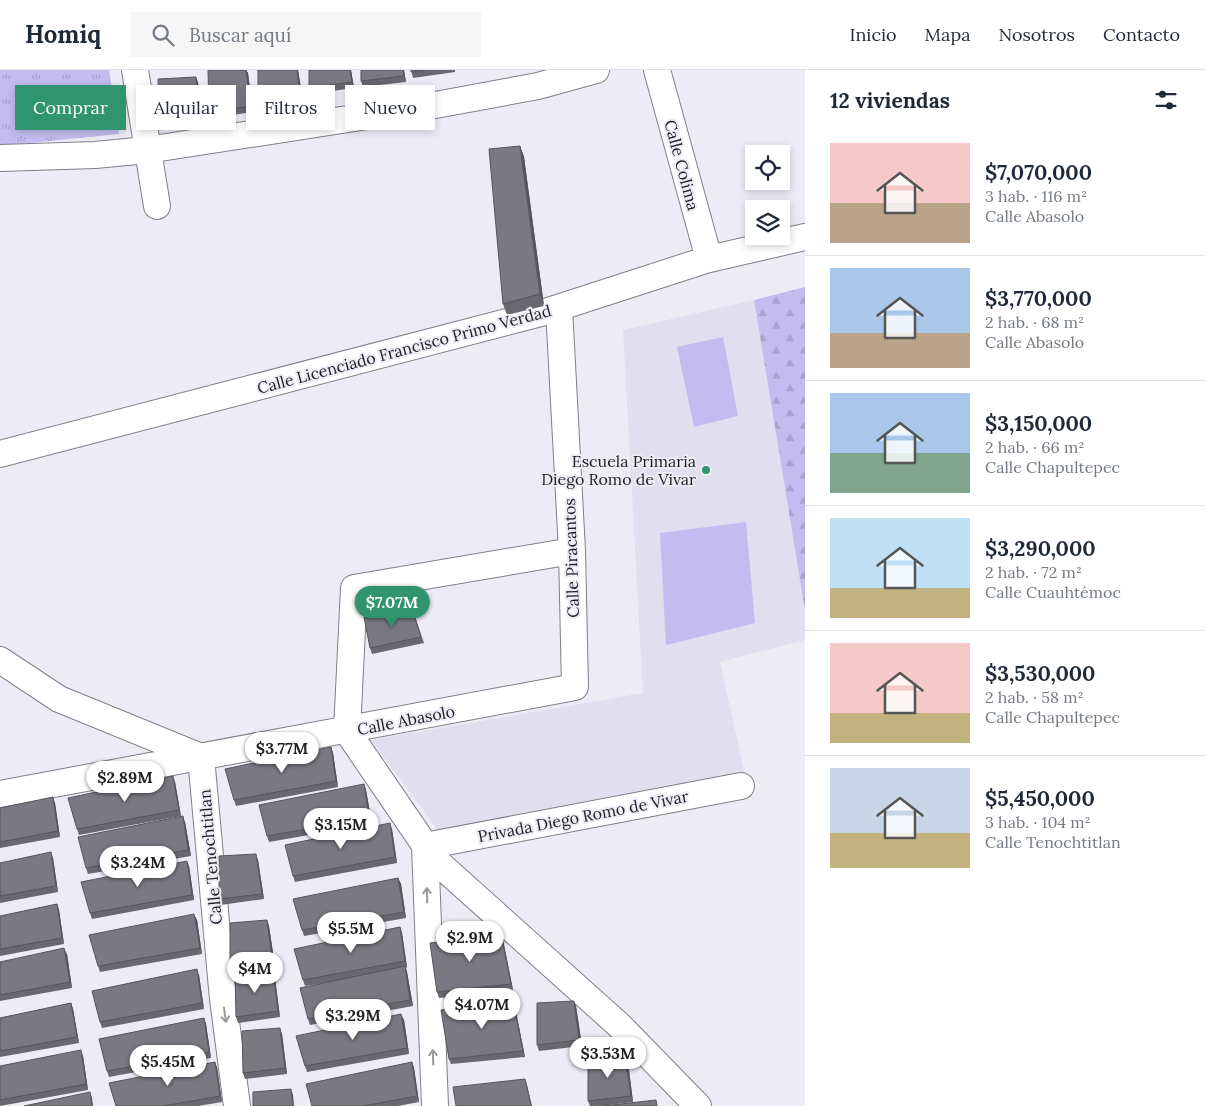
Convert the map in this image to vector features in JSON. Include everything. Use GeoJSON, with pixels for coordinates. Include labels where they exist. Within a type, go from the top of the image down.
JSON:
{"type":"FeatureCollection","features":[{"type":"Feature","properties":{"kind":"street"},"geometry":{"type":"LineString","coordinates":[[135,70],[157,206]]}},
{"type":"Feature","properties":{"kind":"street"},"geometry":{"type":"LineString","coordinates":[[0,158],[95,155],[147,150],[419,108],[538,86],[596,70]]}},
{"type":"Feature","properties":{"kind":"street","name":"Calle Colima"},"geometry":{"type":"LineString","coordinates":[[657,70],[709,260]]}},
{"type":"Feature","properties":{"kind":"street","name":"Calle Licenciado Francisco Primo Verdad"},"geometry":{"type":"LineString","coordinates":[[0,454],[559,308],[709,260],[805,238]]}},
{"type":"Feature","properties":{"kind":"street","name":"Calle Piracantos"},"geometry":{"type":"LineString","coordinates":[[559,308],[572,551],[575,687]]}},
{"type":"Feature","properties":{"kind":"street"},"geometry":{"type":"LineString","coordinates":[[572,551],[354,588],[347,731],[435,860],[621,1027],[698,1106]]}},
{"type":"Feature","properties":{"kind":"street"},"geometry":{"type":"LineString","coordinates":[[0,660],[59,698],[201,757]]}},
{"type":"Feature","properties":{"kind":"street","name":"Calle Abasolo"},"geometry":{"type":"LineString","coordinates":[[0,794],[347,731],[575,687]]}},
{"type":"Feature","properties":{"kind":"street","name":"Calle Tenochtitlan"},"geometry":{"type":"LineString","coordinates":[[201,757],[223,999],[238,1106]]}},
{"type":"Feature","properties":{"kind":"street","name":"Privada Diego Romo de Vivar"},"geometry":{"type":"LineString","coordinates":[[425,846],[741,786]]}},
{"type":"Feature","properties":{"kind":"street"},"geometry":{"type":"LineString","coordinates":[[425,846],[435,1106]]}},
{"type":"Feature","properties":{"kind":"shaded area","name":"Escuela Primaria Diego Romo de Vivar"},"geometry":{"type":"Polygon","coordinates":[[[754,300],[805,610],[805,640],[720,662],[745,775],[446,841],[371,740],[643,693],[623,330],[754,300]]]}},
{"type":"Feature","properties":{"kind":"green space"},"geometry":{"type":"Polygon","coordinates":[[[0,70],[109,70],[111,85],[15,85],[15,130],[118,130],[119,134],[0,146],[0,70]]]}},
{"type":"Feature","properties":{"kind":"green space"},"geometry":{"type":"Polygon","coordinates":[[[805,287],[805,610],[754,300],[805,287]]]}},
{"type":"Feature","properties":{"kind":"green space"},"geometry":{"type":"Polygon","coordinates":[[[723,337],[738,416],[694,427],[677,347],[723,337]]]}},
{"type":"Feature","properties":{"kind":"green space"},"geometry":{"type":"Polygon","coordinates":[[[746,522],[755,623],[666,645],[660,533],[746,522]]]}},
{"type":"Feature","properties":{"kind":"building"},"geometry":{"type":"Polygon","coordinates":[[[208,70],[246,70],[248,85],[246,85],[246,107],[236,108],[236,85],[208,85],[208,70]]]}},
{"type":"Feature","properties":{"kind":"building"},"geometry":{"type":"Polygon","coordinates":[[[258,70],[297,70],[299,85],[258,85],[258,70]]]}},
{"type":"Feature","properties":{"kind":"building"},"geometry":{"type":"Polygon","coordinates":[[[309,70],[350,70],[352,82],[309,85],[309,70]]]}},
{"type":"Feature","properties":{"kind":"building"},"geometry":{"type":"Polygon","coordinates":[[[361,70],[403,70],[404,76],[361,81],[361,70]]]}},
{"type":"Feature","properties":{"kind":"building"},"geometry":{"type":"Polygon","coordinates":[[[196,77],[197,85],[158,85],[158,79],[196,77]]]}},
{"type":"Feature","properties":{"kind":"building"},"geometry":{"type":"Polygon","coordinates":[[[520,146],[540,294],[503,304],[489,149],[520,146]]]}},
{"type":"Feature","properties":{"kind":"building"},"geometry":{"type":"Polygon","coordinates":[[[412,608],[421,637],[370,648],[364,617],[412,608]]]}},
{"type":"Feature","properties":{"kind":"building"},"geometry":{"type":"Polygon","coordinates":[[[331,747],[336,781],[234,800],[225,769],[331,747]]]}},
{"type":"Feature","properties":{"kind":"building"},"geometry":{"type":"Polygon","coordinates":[[[173,776],[179,810],[77,829],[68,798],[173,776]]]}},
{"type":"Feature","properties":{"kind":"building"},"geometry":{"type":"Polygon","coordinates":[[[364,784],[369,818],[267,836],[259,805],[364,784]]]}},
{"type":"Feature","properties":{"kind":"building"},"geometry":{"type":"Polygon","coordinates":[[[53,797],[58,831],[0,842],[0,808],[53,797]]]}},
{"type":"Feature","properties":{"kind":"building"},"geometry":{"type":"Polygon","coordinates":[[[183,816],[188,850],[86,868],[78,837],[183,816]]]}},
{"type":"Feature","properties":{"kind":"building"},"geometry":{"type":"Polygon","coordinates":[[[390,823],[395,857],[293,876],[285,845],[390,823]]]}},
{"type":"Feature","properties":{"kind":"building"},"geometry":{"type":"Polygon","coordinates":[[[51,852],[56,886],[0,896],[0,863],[51,852]]]}},
{"type":"Feature","properties":{"kind":"building"},"geometry":{"type":"Polygon","coordinates":[[[256,854],[262,894],[219,899],[219,856],[256,854]]]}},
{"type":"Feature","properties":{"kind":"building"},"geometry":{"type":"Polygon","coordinates":[[[187,861],[192,895],[90,913],[81,882],[187,861]]]}},
{"type":"Feature","properties":{"kind":"building"},"geometry":{"type":"Polygon","coordinates":[[[398,878],[404,912],[302,930],[293,899],[398,878]]]}},
{"type":"Feature","properties":{"kind":"building"},"geometry":{"type":"Polygon","coordinates":[[[57,904],[62,938],[0,949],[0,916],[57,904]]]}},
{"type":"Feature","properties":{"kind":"building"},"geometry":{"type":"Polygon","coordinates":[[[194,914],[200,948],[98,966],[89,935],[194,914]]]}},
{"type":"Feature","properties":{"kind":"building"},"geometry":{"type":"Polygon","coordinates":[[[267,920],[272,960],[230,965],[230,923],[267,920]]]}},
{"type":"Feature","properties":{"kind":"building"},"geometry":{"type":"Polygon","coordinates":[[[400,927],[405,961],[303,980],[294,949],[400,927]]]}},
{"type":"Feature","properties":{"kind":"building"},"geometry":{"type":"Polygon","coordinates":[[[501,934],[511,984],[437,992],[430,943],[501,934]]]}},
{"type":"Feature","properties":{"kind":"building"},"geometry":{"type":"Polygon","coordinates":[[[64,948],[70,982],[0,995],[0,962],[64,948]]]}},
{"type":"Feature","properties":{"kind":"building"},"geometry":{"type":"Polygon","coordinates":[[[405,966],[410,1000],[308,1019],[300,988],[405,966]]]}},
{"type":"Feature","properties":{"kind":"building"},"geometry":{"type":"Polygon","coordinates":[[[197,969],[202,1003],[100,1022],[92,991],[197,969]]]}},
{"type":"Feature","properties":{"kind":"building"},"geometry":{"type":"Polygon","coordinates":[[[273,972],[278,1011],[236,1017],[235,974],[273,972]]]}},
{"type":"Feature","properties":{"kind":"building"},"geometry":{"type":"Polygon","coordinates":[[[513,1001],[523,1051],[449,1059],[441,1010],[513,1001]]]}},
{"type":"Feature","properties":{"kind":"building"},"geometry":{"type":"Polygon","coordinates":[[[574,1001],[579,1040],[537,1045],[537,1003],[574,1001]]]}},
{"type":"Feature","properties":{"kind":"building"},"geometry":{"type":"Polygon","coordinates":[[[71,1003],[77,1037],[0,1051],[0,1018],[71,1003]]]}},
{"type":"Feature","properties":{"kind":"building"},"geometry":{"type":"Polygon","coordinates":[[[401,1014],[407,1048],[305,1066],[296,1036],[401,1014]]]}},
{"type":"Feature","properties":{"kind":"building"},"geometry":{"type":"Polygon","coordinates":[[[204,1018],[209,1052],[107,1071],[99,1039],[204,1018]]]}},
{"type":"Feature","properties":{"kind":"building"},"geometry":{"type":"Polygon","coordinates":[[[280,1028],[285,1068],[243,1073],[242,1031],[280,1028]]]}},
{"type":"Feature","properties":{"kind":"building"},"geometry":{"type":"Polygon","coordinates":[[[81,1050],[86,1084],[0,1100],[0,1066],[81,1050]]]}},
{"type":"Feature","properties":{"kind":"building"},"geometry":{"type":"Polygon","coordinates":[[[625,1056],[631,1096],[588,1101],[588,1059],[625,1056]]]}},
{"type":"Feature","properties":{"kind":"building"},"geometry":{"type":"Polygon","coordinates":[[[215,1062],[220,1096],[163,1106],[116,1106],[109,1083],[215,1062]]]}},
{"type":"Feature","properties":{"kind":"building"},"geometry":{"type":"Polygon","coordinates":[[[412,1062],[417,1096],[363,1106],[312,1106],[306,1084],[412,1062]]]}},
{"type":"Feature","properties":{"kind":"building"},"geometry":{"type":"Polygon","coordinates":[[[525,1079],[531,1106],[456,1106],[453,1087],[525,1079]]]}},
{"type":"Feature","properties":{"kind":"building"},"geometry":{"type":"Polygon","coordinates":[[[291,1089],[293,1106],[253,1106],[253,1092],[291,1089]]]}},
{"type":"Feature","properties":{"kind":"building"},"geometry":{"type":"Polygon","coordinates":[[[90,1092],[92,1106],[24,1106],[90,1092]]]}},
{"type":"Feature","properties":{"kind":"building"},"geometry":{"type":"Polygon","coordinates":[[[656,1100],[657,1106],[603,1106],[656,1100]]]}},
{"type":"Feature","properties":{"kind":"place","name":"Escuela Primaria Diego Romo de Vivar"},"geometry":{"type":"Point","coordinates":[706,470]}}]}
